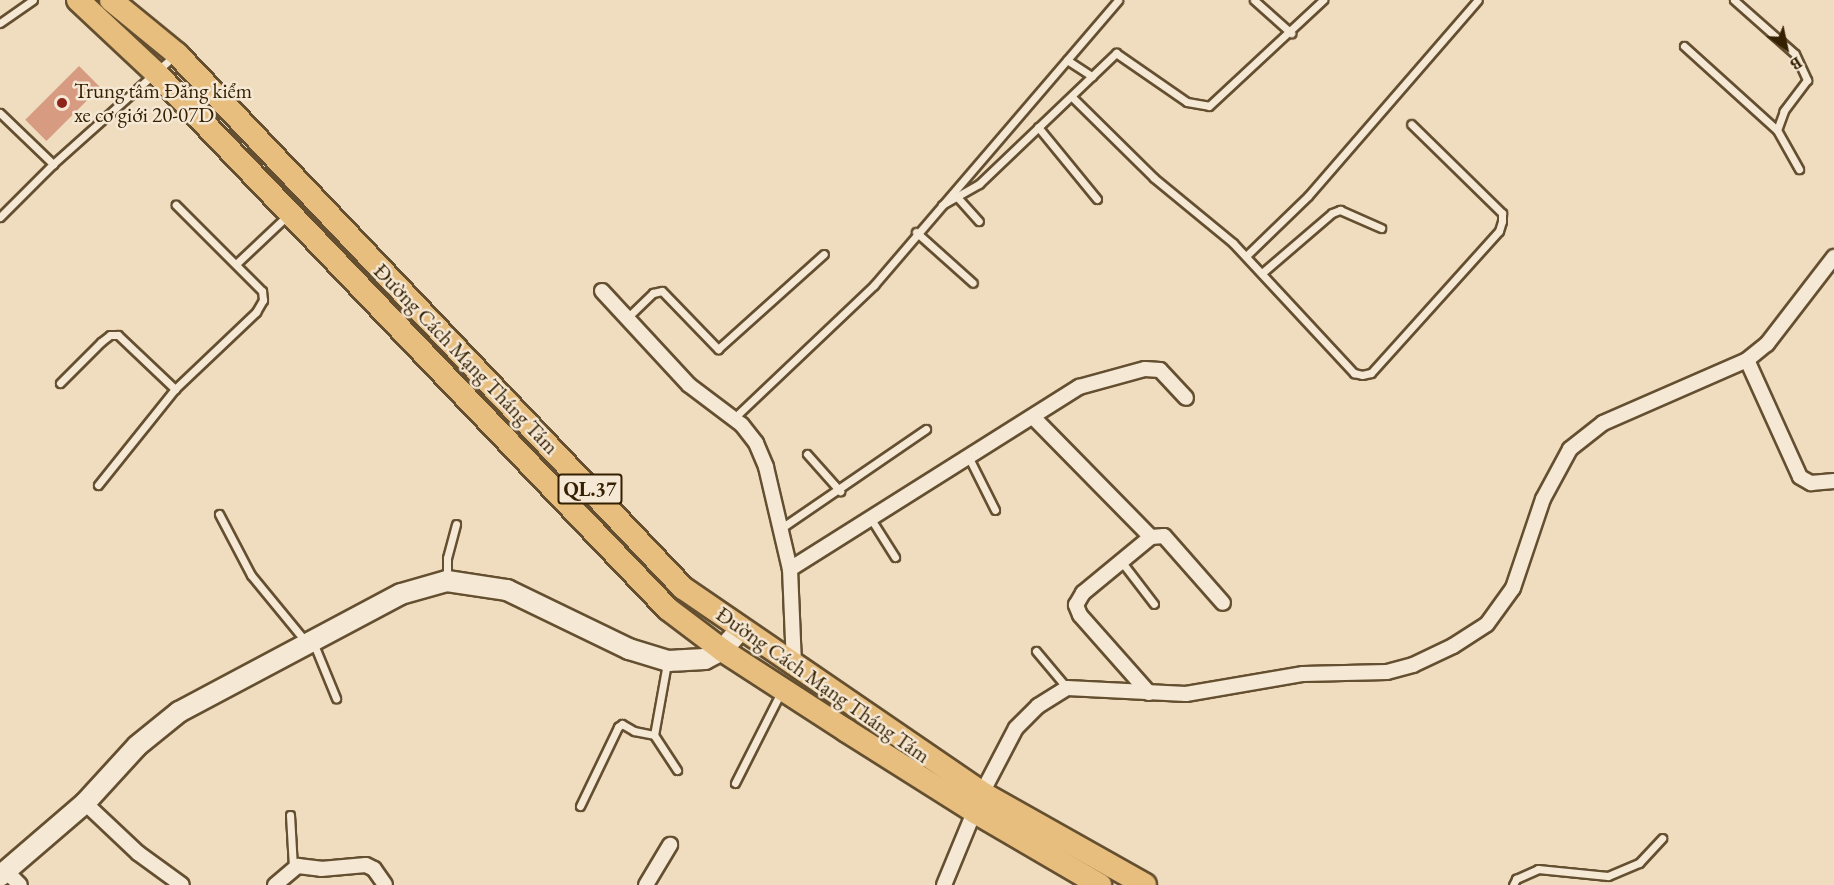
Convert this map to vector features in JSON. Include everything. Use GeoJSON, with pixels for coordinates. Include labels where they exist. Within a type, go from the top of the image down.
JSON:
{"type":"FeatureCollection","features":[{"type":"Feature","properties":{"kind":"main road","name":"Đường Cách Mạng Tháng Tám"},"geometry":{"type":"LineString","coordinates":[[78,0],[156,73],[668,609],[722,650],[979,803],[1145,885]]}},
{"type":"Feature","properties":{"kind":"main road","name":"Đường Cách Mạng Tháng Tám"},"geometry":{"type":"LineString","coordinates":[[111,0],[177,54],[683,588],[794,665],[979,803],[1100,885]]}},
{"type":"Feature","properties":{"kind":"main road"},"geometry":{"type":"LineString","coordinates":[[9,878],[85,803],[137,746],[179,712],[309,640],[401,594],[447,581],[507,590],[629,650],[668,661],[705,659],[722,650],[741,629]]}},
{"type":"Feature","properties":{"kind":"street"},"geometry":{"type":"LineString","coordinates":[[944,885],[979,803],[1016,728],[1038,705],[1066,688],[1186,694],[1303,674],[1387,672],[1413,665],[1453,646],[1487,624],[1513,588],[1543,500],[1570,449],[1603,423],[1747,360],[1767,344],[1834,256]]}},
{"type":"Feature","properties":{"kind":"street"},"geometry":{"type":"LineString","coordinates":[[602,291],[705,400],[733,419],[756,443],[790,569],[794,665]]}},
{"type":"Feature","properties":{"kind":"street"},"geometry":{"type":"LineString","coordinates":[[1747,360],[1800,477],[1811,483],[1834,481]]}},
{"type":"Feature","properties":{"kind":"street"},"geometry":{"type":"LineString","coordinates":[[790,569],[1079,387],[1145,369],[1160,370],[1170,377],[1186,398]]}},
{"type":"Feature","properties":{"kind":"street"},"geometry":{"type":"LineString","coordinates":[[1033,417],[1151,537]]}},
{"type":"Feature","properties":{"kind":"street"},"geometry":{"type":"LineString","coordinates":[[1149,693],[1080,615],[1076,605],[1083,593],[1151,537],[1169,538],[1223,603]]}},
{"type":"Feature","properties":{"kind":"street"},"geometry":{"type":"LineString","coordinates":[[85,803],[138,853],[182,885]]}},
{"type":"Feature","properties":{"kind":"street"},"geometry":{"type":"LineString","coordinates":[[646,885],[670,845]]}},
{"type":"Feature","properties":{"kind":"street"},"geometry":{"type":"LineString","coordinates":[[275,885],[293,867],[366,865],[386,885]]}},
{"type":"Feature","properties":{"kind":"lane"},"geometry":{"type":"LineString","coordinates":[[0,22],[33,0]]}},
{"type":"Feature","properties":{"kind":"lane"},"geometry":{"type":"LineString","coordinates":[[733,419],[874,285],[916,232],[1118,0]]}},
{"type":"Feature","properties":{"kind":"lane"},"geometry":{"type":"LineString","coordinates":[[1254,0],[1291,33]]}},
{"type":"Feature","properties":{"kind":"lane"},"geometry":{"type":"LineString","coordinates":[[938,207],[958,198],[979,184],[1072,98],[1110,56],[1122,54],[1187,102],[1209,106],[1291,33],[1323,0]]}},
{"type":"Feature","properties":{"kind":"lane"},"geometry":{"type":"LineString","coordinates":[[1246,256],[1308,196],[1478,0]]}},
{"type":"Feature","properties":{"kind":"lane"},"geometry":{"type":"LineString","coordinates":[[1734,0],[1795,54],[1807,80],[1784,111],[1777,130]]}},
{"type":"Feature","properties":{"kind":"lane"},"geometry":{"type":"LineString","coordinates":[[1684,46],[1777,130],[1799,169]]}},
{"type":"Feature","properties":{"kind":"lane"},"geometry":{"type":"LineString","coordinates":[[0,217],[53,164],[177,54]]}},
{"type":"Feature","properties":{"kind":"lane"},"geometry":{"type":"LineString","coordinates":[[1067,60],[1092,76]]}},
{"type":"Feature","properties":{"kind":"lane"},"geometry":{"type":"LineString","coordinates":[[1072,98],[1154,178],[1246,256],[1354,373],[1371,373],[1500,231],[1502,213],[1411,124]]}},
{"type":"Feature","properties":{"kind":"lane"},"geometry":{"type":"LineString","coordinates":[[0,113],[53,164]]}},
{"type":"Feature","properties":{"kind":"lane"},"geometry":{"type":"LineString","coordinates":[[1038,127],[1096,199]]}},
{"type":"Feature","properties":{"kind":"lane"},"geometry":{"type":"LineString","coordinates":[[958,198],[979,221]]}},
{"type":"Feature","properties":{"kind":"lane"},"geometry":{"type":"LineString","coordinates":[[98,485],[176,389],[256,312],[263,300],[262,291],[176,205]]}},
{"type":"Feature","properties":{"kind":"lane"},"geometry":{"type":"LineString","coordinates":[[1262,273],[1332,213],[1340,210],[1381,228]]}},
{"type":"Feature","properties":{"kind":"lane"},"geometry":{"type":"LineString","coordinates":[[237,264],[290,213]]}},
{"type":"Feature","properties":{"kind":"lane"},"geometry":{"type":"LineString","coordinates":[[916,232],[973,283]]}},
{"type":"Feature","properties":{"kind":"lane"},"geometry":{"type":"LineString","coordinates":[[627,318],[653,293],[662,291],[718,349],[824,254]]}},
{"type":"Feature","properties":{"kind":"lane"},"geometry":{"type":"LineString","coordinates":[[60,383],[100,342],[110,335],[118,335],[176,389]]}},
{"type":"Feature","properties":{"kind":"lane"},"geometry":{"type":"LineString","coordinates":[[780,528],[840,491],[926,429]]}},
{"type":"Feature","properties":{"kind":"lane"},"geometry":{"type":"LineString","coordinates":[[807,454],[840,491]]}},
{"type":"Feature","properties":{"kind":"lane"},"geometry":{"type":"LineString","coordinates":[[969,458],[995,510]]}},
{"type":"Feature","properties":{"kind":"lane"},"geometry":{"type":"LineString","coordinates":[[219,514],[251,575],[309,640],[336,698]]}},
{"type":"Feature","properties":{"kind":"lane"},"geometry":{"type":"LineString","coordinates":[[871,519],[895,557]]}},
{"type":"Feature","properties":{"kind":"lane"},"geometry":{"type":"LineString","coordinates":[[447,581],[447,558],[456,524]]}},
{"type":"Feature","properties":{"kind":"lane"},"geometry":{"type":"LineString","coordinates":[[1121,561],[1154,604]]}},
{"type":"Feature","properties":{"kind":"lane"},"geometry":{"type":"LineString","coordinates":[[1036,651],[1066,688]]}},
{"type":"Feature","properties":{"kind":"lane"},"geometry":{"type":"LineString","coordinates":[[668,661],[654,735],[677,770]]}},
{"type":"Feature","properties":{"kind":"lane"},"geometry":{"type":"LineString","coordinates":[[735,783],[783,687]]}},
{"type":"Feature","properties":{"kind":"lane"},"geometry":{"type":"LineString","coordinates":[[580,806],[618,727],[622,724],[634,731],[654,735]]}},
{"type":"Feature","properties":{"kind":"lane"},"geometry":{"type":"LineString","coordinates":[[290,815],[293,867]]}},
{"type":"Feature","properties":{"kind":"lane"},"geometry":{"type":"LineString","coordinates":[[1513,885],[1516,879],[1538,869],[1608,876],[1639,863],[1662,838]]}},
{"type":"Feature","properties":{"kind":"building","name":"Trung tâm Đăng kiểm xe cơ giới 20-07D"},"geometry":{"type":"Polygon","coordinates":[[[79,66],[100,87],[46,141],[25,120],[79,66]]]}},
{"type":"Feature","properties":{"kind":"place","name":"Trung tâm Đăng kiểm xe cơ giới 20-07D"},"geometry":{"type":"Point","coordinates":[62,103]}}]}
